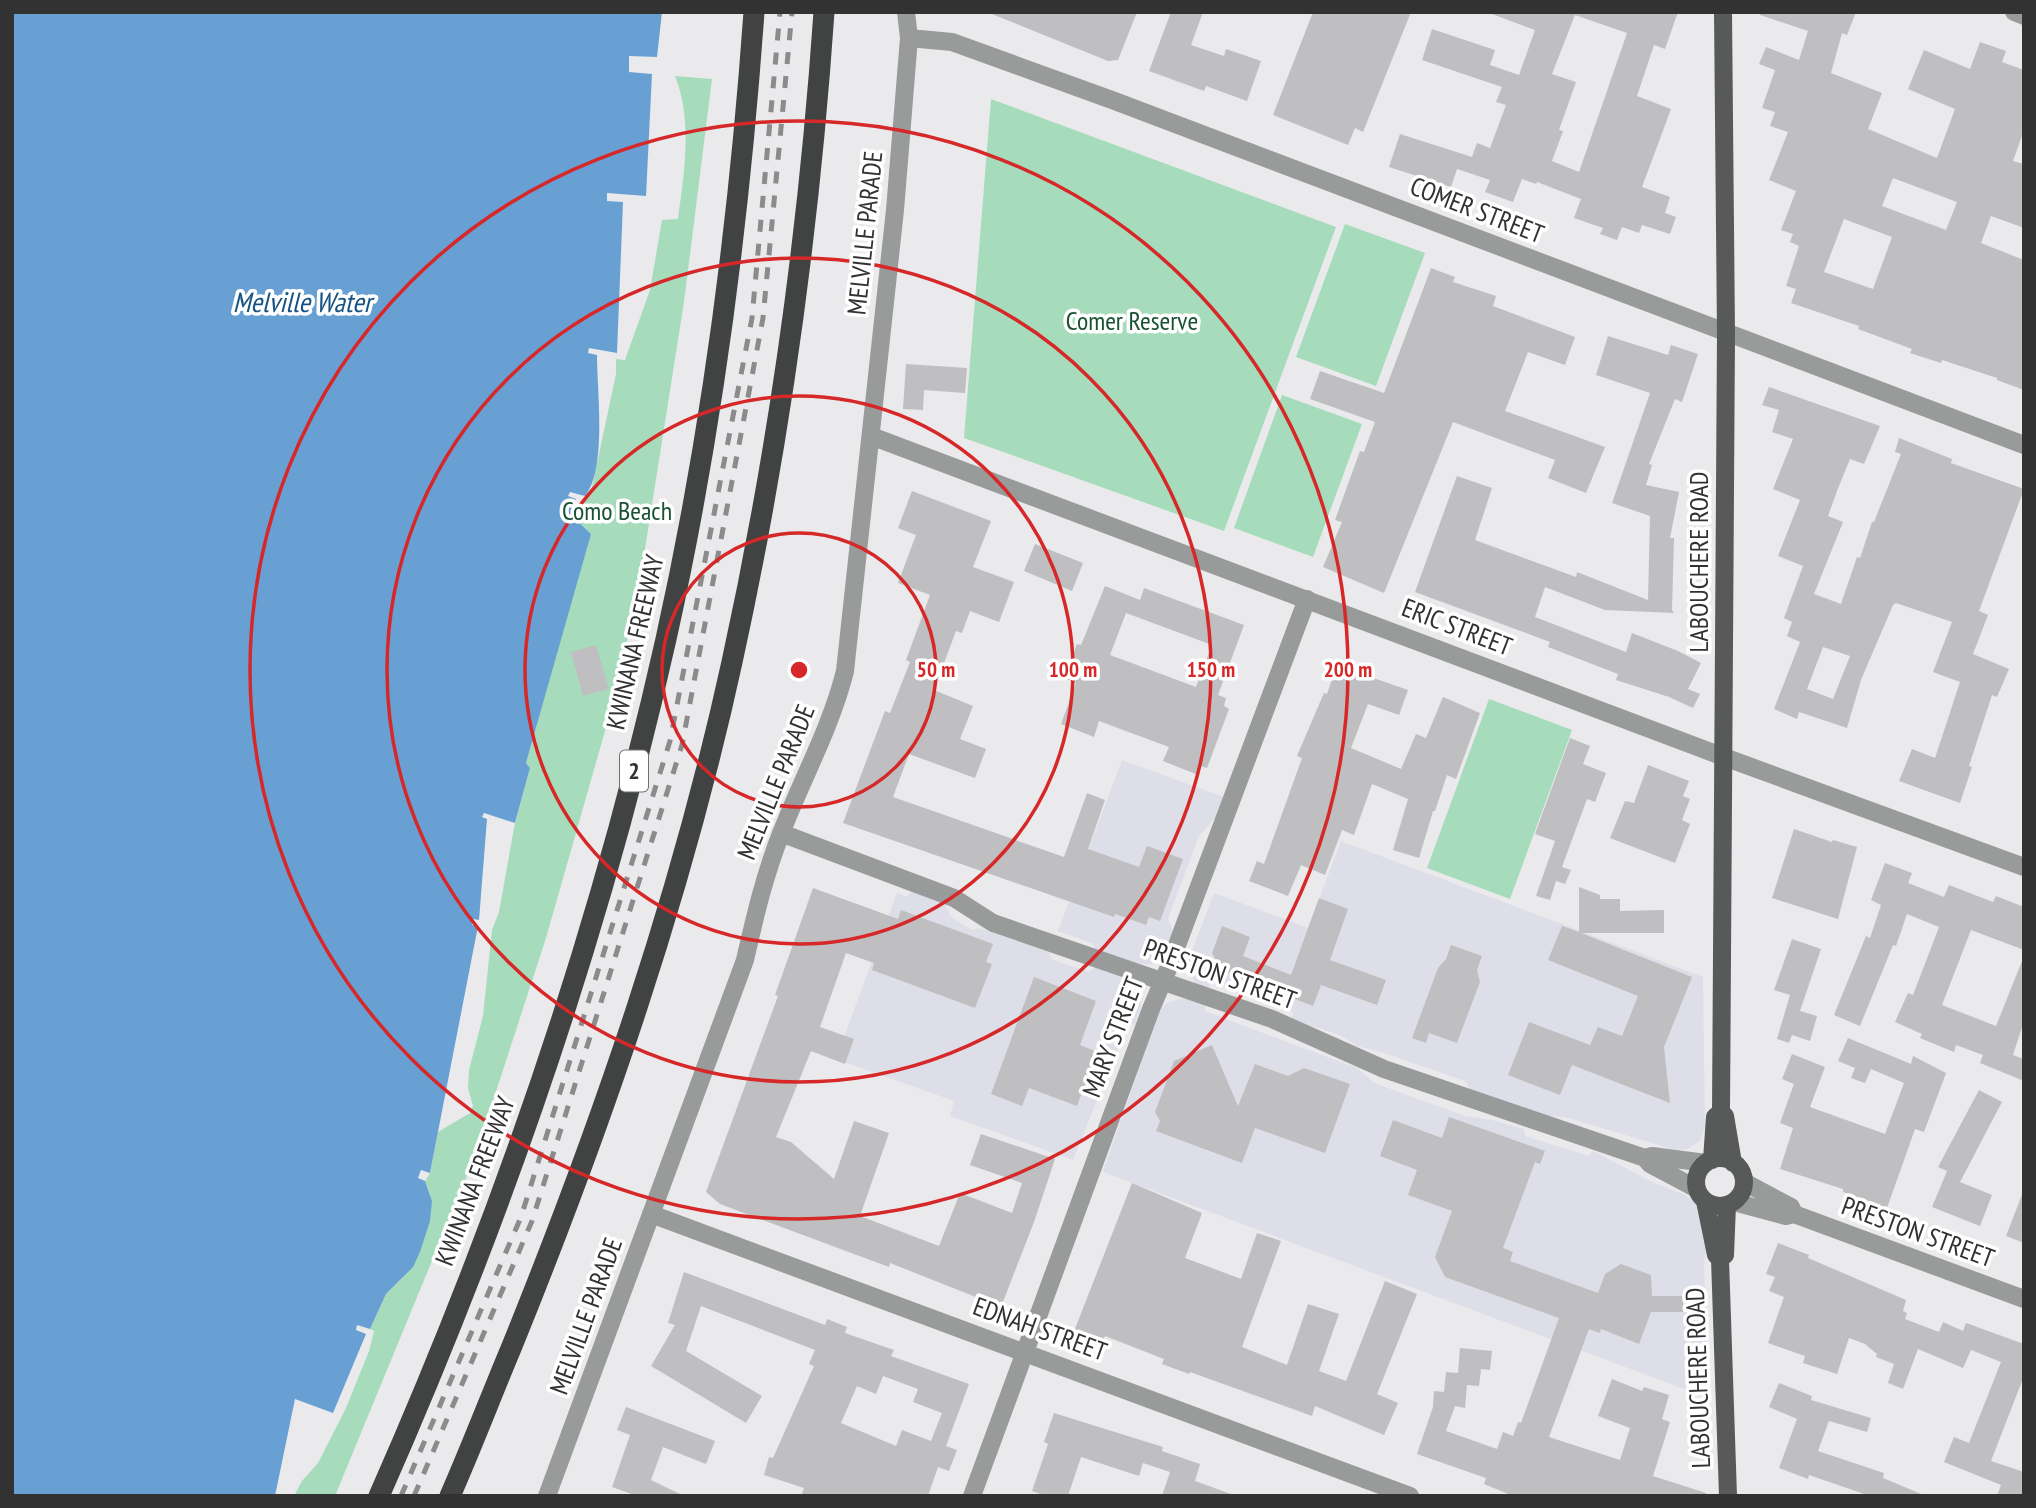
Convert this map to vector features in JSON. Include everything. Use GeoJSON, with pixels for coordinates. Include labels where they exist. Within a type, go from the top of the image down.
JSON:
{"type":"FeatureCollection","features":[{"type":"Feature","properties":{"kind":"highway","name":"KWINANA FREEWAY"},"geometry":{"type":"LineString","coordinates":[[379,1496],[448,1332],[537,1097],[612,857],[646,726],[685,546],[727,300],[746,132],[754,12]]}},
{"type":"Feature","properties":{"kind":"highway"},"geometry":{"type":"LineString","coordinates":[[450,1496],[554,1241],[600,1119],[680,868],[713,741],[749,579],[786,373],[808,204],[824,12]]}},
{"type":"Feature","properties":{"kind":"main road","name":"LABOUCHERE ROAD"},"geometry":{"type":"LineString","coordinates":[[1709,1162],[1715,1118],[1721,1112],[1726,334],[1723,12]]}},
{"type":"Feature","properties":{"kind":"main road","name":"LABOUCHERE ROAD"},"geometry":{"type":"LineString","coordinates":[[1721,1112],[1726,1116],[1733,1163]]}},
{"type":"Feature","properties":{"kind":"main road"},"geometry":{"type":"LineString","coordinates":[[1727,1159],[1739,1168],[1744,1182],[1743,1190],[1730,1204],[1719,1206],[1701,1195],[1698,1175],[1709,1162],[1727,1159]]}},
{"type":"Feature","properties":{"kind":"main road","name":"LABOUCHERE ROAD"},"geometry":{"type":"LineString","coordinates":[[1701,1195],[1716,1255],[1720,1259],[1728,1496]]}},
{"type":"Feature","properties":{"kind":"main road","name":"LABOUCHERE ROAD"},"geometry":{"type":"LineString","coordinates":[[1720,1259],[1725,1255],[1730,1204]]}},
{"type":"Feature","properties":{"kind":"street","name":"MELVILLE PARADE"},"geometry":{"type":"LineString","coordinates":[[547,1496],[745,960],[760,897],[781,833],[825,735],[845,671],[895,209],[909,38],[906,12]]}},
{"type":"Feature","properties":{"kind":"street"},"geometry":{"type":"LineString","coordinates":[[2014,12],[2024,16]]}},
{"type":"Feature","properties":{"kind":"street","name":"COMER STREET"},"geometry":{"type":"LineString","coordinates":[[909,38],[952,42],[1100,96],[2024,445]]}},
{"type":"Feature","properties":{"kind":"street","name":"ERIC STREET"},"geometry":{"type":"LineString","coordinates":[[871,436],[2024,867]]}},
{"type":"Feature","properties":{"kind":"street","name":"MARY STREET"},"geometry":{"type":"LineString","coordinates":[[972,1496],[1307,599]]}},
{"type":"Feature","properties":{"kind":"street","name":"PRESTON STREET"},"geometry":{"type":"LineString","coordinates":[[781,833],[954,898],[993,923],[1272,1019],[1381,1068],[1645,1158],[1650,1164],[1701,1195]]}},
{"type":"Feature","properties":{"kind":"street","name":"PRESTON STREET"},"geometry":{"type":"LineString","coordinates":[[1645,1158],[1652,1156],[1709,1162]]}},
{"type":"Feature","properties":{"kind":"street","name":"PRESTON STREET"},"geometry":{"type":"LineString","coordinates":[[1744,1182],[1791,1207],[1794,1214]]}},
{"type":"Feature","properties":{"kind":"street","name":"PRESTON STREET"},"geometry":{"type":"LineString","coordinates":[[1730,1204],[1786,1216],[1794,1214],[2024,1299]]}},
{"type":"Feature","properties":{"kind":"street","name":"EDNAH STREET"},"geometry":{"type":"LineString","coordinates":[[651,1214],[1410,1496]]}},
{"type":"Feature","properties":{"kind":"shaded area"},"geometry":{"type":"Polygon","coordinates":[[[1122,760],[1224,797],[1218,814],[1199,836],[1168,919],[1174,935],[1164,956],[1154,964],[1141,964],[1096,950],[1092,943],[1058,931],[1122,760]]]}},
{"type":"Feature","properties":{"kind":"shaded area"},"geometry":{"type":"Polygon","coordinates":[[[1341,841],[1703,977],[1705,1127],[1700,1141],[1688,1149],[1675,1150],[1569,1118],[1549,1116],[1470,1090],[1465,1081],[1357,1046],[1344,1037],[1319,1028],[1300,1024],[1291,1020],[1293,1012],[1211,982],[1208,989],[1195,983],[1189,972],[1189,959],[1214,893],[1308,928],[1341,841]]]}},
{"type":"Feature","properties":{"kind":"shaded area"},"geometry":{"type":"Polygon","coordinates":[[[912,890],[944,903],[951,917],[972,930],[979,928],[1049,952],[1051,959],[1089,972],[1095,967],[1125,976],[1134,983],[1140,994],[1141,1007],[1135,1025],[1128,1023],[1073,1160],[950,1116],[954,1101],[836,1059],[897,893],[907,897],[912,890]]]}},
{"type":"Feature","properties":{"kind":"shaded area"},"geometry":{"type":"Polygon","coordinates":[[[1178,999],[1190,999],[1205,1005],[1205,1011],[1357,1068],[1373,1082],[1388,1088],[1465,1116],[1524,1129],[1525,1136],[1589,1156],[1593,1151],[1694,1201],[1700,1210],[1708,1243],[1704,1262],[1708,1391],[1692,1392],[1103,1172],[1159,1012],[1166,1004],[1178,999]]]}},
{"type":"Feature","properties":{"kind":"green space","name":"Como Beach"},"geometry":{"type":"Polygon","coordinates":[[[675,76],[712,79],[684,302],[644,555],[632,620],[605,731],[546,938],[474,1159],[335,1496],[294,1496],[302,1481],[318,1463],[346,1408],[369,1351],[374,1331],[370,1329],[386,1294],[404,1276],[430,1195],[425,1181],[430,1173],[438,1132],[470,1113],[473,1106],[468,1088],[469,1070],[483,1016],[492,930],[499,912],[514,828],[530,768],[526,763],[590,534],[579,522],[585,496],[592,487],[616,374],[616,359],[625,360],[650,290],[662,220],[678,219],[686,147],[684,111],[675,76]]]}},
{"type":"Feature","properties":{"kind":"green space","name":"Comer Reserve"},"geometry":{"type":"Polygon","coordinates":[[[991,99],[1336,227],[1224,531],[964,438],[991,99]]]}},
{"type":"Feature","properties":{"kind":"green space"},"geometry":{"type":"Polygon","coordinates":[[[1345,224],[1425,253],[1376,386],[1296,357],[1345,224]]]}},
{"type":"Feature","properties":{"kind":"green space"},"geometry":{"type":"Polygon","coordinates":[[[1282,395],[1362,424],[1313,557],[1234,528],[1282,395]]]}},
{"type":"Feature","properties":{"kind":"green space"},"geometry":{"type":"Polygon","coordinates":[[[1489,699],[1572,730],[1510,899],[1427,868],[1489,699]]]}},
{"type":"Feature","properties":{"kind":"water","name":"Melville Water"},"geometry":{"type":"Polygon","coordinates":[[[12,12],[662,12],[657,57],[629,56],[629,72],[652,74],[646,196],[607,193],[607,201],[623,202],[617,353],[589,348],[588,353],[597,355],[599,429],[596,468],[592,484],[585,496],[570,492],[568,496],[576,499],[572,516],[591,534],[526,763],[530,768],[515,823],[484,813],[482,817],[487,819],[479,920],[473,919],[472,925],[478,926],[430,1173],[421,1170],[418,1178],[425,1181],[432,1201],[430,1221],[413,1267],[386,1294],[370,1329],[357,1325],[356,1330],[366,1334],[333,1413],[295,1399],[275,1496],[12,1496],[12,12]]]}},
{"type":"Feature","properties":{"kind":"building"},"geometry":{"type":"Polygon","coordinates":[[[987,12],[1137,12],[1118,60],[1108,61],[987,12]]]}},
{"type":"Feature","properties":{"kind":"building"},"geometry":{"type":"Polygon","coordinates":[[[1171,12],[1203,12],[1191,45],[1224,56],[1226,49],[1261,61],[1247,101],[1206,86],[1204,91],[1149,71],[1171,12]]]}},
{"type":"Feature","properties":{"kind":"building"},"geometry":{"type":"Polygon","coordinates":[[[1313,12],[1411,12],[1363,132],[1355,128],[1348,145],[1273,115],[1313,12]]]}},
{"type":"Feature","properties":{"kind":"building"},"geometry":{"type":"Polygon","coordinates":[[[1678,12],[1665,49],[1654,45],[1637,96],[1671,109],[1642,187],[1670,197],[1665,213],[1676,217],[1670,234],[1642,225],[1639,233],[1622,227],[1617,240],[1600,234],[1603,228],[1574,218],[1581,199],[1537,182],[1536,184],[1522,179],[1513,202],[1485,192],[1490,180],[1457,169],[1451,187],[1389,167],[1400,134],[1472,157],[1477,143],[1490,148],[1506,105],[1496,102],[1502,87],[1422,60],[1432,29],[1495,50],[1490,65],[1519,75],[1535,30],[1492,14],[1678,12]],[[1575,15],[1552,74],[1576,82],[1559,130],[1563,131],[1552,161],[1579,172],[1627,33],[1575,15]]]}},
{"type":"Feature","properties":{"kind":"building"},"geometry":{"type":"Polygon","coordinates":[[[1760,12],[1856,12],[1847,35],[1842,33],[1831,73],[1882,93],[1868,129],[1937,158],[1955,109],[1908,89],[1924,50],[1970,69],[1980,42],[2006,51],[2002,62],[2024,70],[2024,130],[2013,161],[2024,164],[2024,228],[1991,216],[1981,243],[2024,260],[2024,390],[1942,360],[1941,363],[1910,353],[1912,349],[1858,329],[1859,326],[1791,303],[1796,289],[1786,286],[1799,246],[1790,242],[1793,234],[1781,230],[1796,191],[1769,180],[1788,132],[1770,126],[1775,112],[1762,108],[1775,70],[1759,64],[1766,47],[1799,60],[1808,31],[1760,15],[1760,12]],[[1893,178],[1882,206],[1946,230],[1957,202],[1893,178]],[[1844,219],[1824,272],[1873,289],[1892,237],[1844,219]]]}},
{"type":"Feature","properties":{"kind":"building"},"geometry":{"type":"Polygon","coordinates":[[[1431,268],[1455,277],[1453,282],[1496,296],[1493,306],[1575,337],[1565,365],[1528,352],[1505,411],[1605,447],[1586,493],[1548,478],[1555,460],[1453,422],[1384,593],[1323,567],[1342,522],[1335,520],[1360,451],[1364,452],[1375,422],[1310,399],[1320,371],[1384,393],[1431,268]]]}},
{"type":"Feature","properties":{"kind":"building"},"geometry":{"type":"Polygon","coordinates":[[[1608,336],[1668,355],[1671,345],[1698,354],[1682,402],[1675,399],[1649,464],[1652,465],[1646,485],[1679,492],[1670,538],[1674,538],[1674,613],[1605,610],[1545,587],[1535,617],[1626,652],[1632,633],[1701,663],[1688,689],[1700,694],[1693,708],[1669,697],[1616,680],[1618,674],[1548,647],[1550,642],[1415,592],[1457,476],[1492,488],[1475,540],[1576,577],[1577,572],[1648,600],[1650,516],[1612,503],[1650,393],[1596,375],[1608,336]]]}},
{"type":"Feature","properties":{"kind":"building"},"geometry":{"type":"Polygon","coordinates":[[[906,364],[967,368],[965,393],[924,390],[923,410],[903,409],[906,364]]]}},
{"type":"Feature","properties":{"kind":"building"},"geometry":{"type":"Polygon","coordinates":[[[1769,387],[1880,426],[1864,464],[1850,459],[1828,516],[1843,522],[1814,594],[1841,604],[1857,557],[1860,558],[1901,454],[1895,452],[1899,438],[1952,459],[1951,463],[2024,489],[1979,611],[1988,615],[1973,654],[2009,669],[1997,697],[1992,695],[1960,803],[1899,781],[1912,749],[1935,758],[1960,682],[1933,672],[1952,622],[1896,603],[1893,605],[1861,680],[1847,728],[1799,712],[1797,719],[1774,709],[1800,642],[1787,636],[1792,622],[1784,618],[1803,566],[1778,556],[1800,500],[1773,489],[1793,439],[1772,432],[1779,410],[1762,405],[1769,387]],[[1823,647],[1807,689],[1833,699],[1850,656],[1823,647]]]}},
{"type":"Feature","properties":{"kind":"building"},"geometry":{"type":"Polygon","coordinates":[[[912,491],[991,521],[973,567],[1014,582],[999,622],[970,611],[962,633],[956,631],[934,690],[973,706],[960,739],[986,749],[975,778],[909,754],[893,797],[1064,857],[1087,793],[1105,800],[1088,849],[1139,867],[1147,846],[1183,859],[1160,921],[1149,917],[1146,925],[1115,914],[1114,917],[843,823],[885,711],[890,713],[910,662],[906,660],[930,595],[898,583],[916,535],[898,528],[912,491]]]}},
{"type":"Feature","properties":{"kind":"building"},"geometry":{"type":"Polygon","coordinates":[[[1035,544],[1083,563],[1072,591],[1024,571],[1035,544]]]}},
{"type":"Feature","properties":{"kind":"building"},"geometry":{"type":"Polygon","coordinates":[[[1105,586],[1140,600],[1144,588],[1244,625],[1218,695],[1226,698],[1224,706],[1229,709],[1207,768],[1201,766],[1198,775],[1163,761],[1169,747],[1099,721],[1094,737],[1061,724],[1076,683],[1064,678],[1077,644],[1081,645],[1105,586]],[[1126,613],[1110,655],[1196,687],[1212,645],[1126,613]]]}},
{"type":"Feature","properties":{"kind":"building"},"geometry":{"type":"Polygon","coordinates":[[[596,645],[609,689],[583,696],[571,652],[596,645]]]}},
{"type":"Feature","properties":{"kind":"building"},"geometry":{"type":"Polygon","coordinates":[[[1339,658],[1356,664],[1353,671],[1408,690],[1399,715],[1368,704],[1351,748],[1401,769],[1416,734],[1426,738],[1443,697],[1480,713],[1456,779],[1447,775],[1419,858],[1393,850],[1408,799],[1372,784],[1354,835],[1342,830],[1325,875],[1301,865],[1288,896],[1249,881],[1257,861],[1264,864],[1302,758],[1297,756],[1324,693],[1327,694],[1339,658]]]}},
{"type":"Feature","properties":{"kind":"building"},"geometry":{"type":"Polygon","coordinates":[[[1570,738],[1590,746],[1583,764],[1606,773],[1595,802],[1587,799],[1562,867],[1571,870],[1565,884],[1556,881],[1550,900],[1536,896],[1555,841],[1535,834],[1570,738]]]}},
{"type":"Feature","properties":{"kind":"building"},"geometry":{"type":"Polygon","coordinates":[[[1648,765],[1689,781],[1683,796],[1690,799],[1682,820],[1690,824],[1675,863],[1610,838],[1625,801],[1634,803],[1648,765]]]}},
{"type":"Feature","properties":{"kind":"building"},"geometry":{"type":"Polygon","coordinates":[[[1794,829],[1857,847],[1838,919],[1772,898],[1794,829]]]}},
{"type":"Feature","properties":{"kind":"building"},"geometry":{"type":"Polygon","coordinates":[[[1885,863],[1912,873],[1908,883],[1944,897],[1949,885],[1993,902],[1996,896],[2024,907],[2024,950],[1971,930],[1942,1005],[1996,1026],[2024,956],[2024,1021],[2013,1055],[2024,1059],[2024,1081],[1980,1063],[1983,1055],[1956,1045],[1954,1052],[1920,1038],[1922,1034],[1895,1022],[1908,993],[1913,995],[1939,927],[1907,914],[1896,946],[1893,945],[1860,1026],[1834,1015],[1866,936],[1870,938],[1881,905],[1871,900],[1885,863]]]}},
{"type":"Feature","properties":{"kind":"building"},"geometry":{"type":"Polygon","coordinates":[[[1579,887],[1600,895],[1600,899],[1620,899],[1620,911],[1664,910],[1664,933],[1581,933],[1692,977],[1664,1047],[1670,1103],[1572,1065],[1560,1095],[1508,1075],[1529,1022],[1590,1045],[1598,1027],[1622,1036],[1638,996],[1548,960],[1562,926],[1579,932],[1579,887]]]}},
{"type":"Feature","properties":{"kind":"building"},"geometry":{"type":"Polygon","coordinates":[[[813,888],[898,919],[901,910],[993,944],[986,962],[992,964],[975,1008],[872,970],[874,963],[846,953],[820,1027],[854,1039],[845,1064],[811,1051],[776,1137],[791,1142],[834,1179],[854,1121],[889,1133],[860,1216],[939,1246],[960,1193],[1012,1213],[1022,1183],[970,1165],[981,1134],[1055,1159],[1001,1307],[890,1263],[889,1267],[720,1204],[706,1192],[778,996],[775,995],[813,888]]]}},
{"type":"Feature","properties":{"kind":"building"},"geometry":{"type":"Polygon","coordinates":[[[1319,898],[1348,909],[1330,960],[1386,980],[1377,1005],[1321,985],[1313,1006],[1222,971],[1212,953],[1222,926],[1250,937],[1243,956],[1291,975],[1319,898]]]}},
{"type":"Feature","properties":{"kind":"building"},"geometry":{"type":"Polygon","coordinates":[[[1792,939],[1821,949],[1800,1011],[1817,1016],[1810,1041],[1792,1035],[1789,1043],[1777,1039],[1790,995],[1774,990],[1792,939]]]}},
{"type":"Feature","properties":{"kind":"building"},"geometry":{"type":"Polygon","coordinates":[[[1451,945],[1482,956],[1477,970],[1480,982],[1457,1043],[1429,1033],[1426,1043],[1412,1038],[1438,968],[1446,959],[1451,945]]]}},
{"type":"Feature","properties":{"kind":"building"},"geometry":{"type":"Polygon","coordinates":[[[1034,977],[1096,1001],[1080,1045],[1097,1052],[1077,1106],[1029,1088],[1022,1106],[991,1094],[1034,977]]]}},
{"type":"Feature","properties":{"kind":"building"},"geometry":{"type":"Polygon","coordinates":[[[1848,1038],[1911,1064],[1913,1056],[1946,1073],[1924,1132],[1915,1129],[1887,1208],[1843,1192],[1843,1189],[1780,1169],[1793,1128],[1780,1123],[1794,1084],[1782,1079],[1792,1054],[1825,1067],[1810,1107],[1885,1134],[1904,1083],[1871,1069],[1865,1083],[1851,1078],[1855,1068],[1838,1061],[1848,1038]]]}},
{"type":"Feature","properties":{"kind":"building"},"geometry":{"type":"Polygon","coordinates":[[[1212,1045],[1238,1106],[1255,1064],[1288,1076],[1304,1068],[1350,1084],[1325,1153],[1255,1128],[1242,1163],[1156,1131],[1160,1121],[1155,1112],[1174,1061],[1212,1045]]]}},
{"type":"Feature","properties":{"kind":"building"},"geometry":{"type":"Polygon","coordinates":[[[1979,1090],[2002,1102],[1960,1182],[1992,1195],[1980,1226],[1932,1207],[1947,1171],[1938,1167],[1979,1090]]]}},
{"type":"Feature","properties":{"kind":"building"},"geometry":{"type":"Polygon","coordinates":[[[1449,1117],[1545,1151],[1540,1164],[1535,1162],[1503,1248],[1513,1252],[1510,1261],[1598,1293],[1605,1274],[1621,1264],[1651,1275],[1652,1296],[1683,1296],[1683,1312],[1651,1312],[1639,1344],[1601,1329],[1600,1333],[1589,1329],[1549,1437],[1620,1460],[1630,1428],[1598,1416],[1612,1379],[1642,1391],[1644,1387],[1669,1395],[1662,1419],[1670,1422],[1653,1476],[1706,1493],[1706,1496],[1513,1496],[1484,1484],[1486,1478],[1417,1454],[1433,1407],[1434,1391],[1444,1392],[1446,1372],[1458,1373],[1460,1348],[1492,1351],[1490,1370],[1481,1369],[1479,1386],[1467,1385],[1465,1408],[1455,1406],[1446,1431],[1497,1449],[1503,1432],[1513,1436],[1518,1422],[1521,1423],[1559,1318],[1445,1277],[1435,1257],[1452,1211],[1408,1195],[1417,1170],[1380,1156],[1393,1120],[1442,1138],[1449,1117]]]}},
{"type":"Feature","properties":{"kind":"building"},"geometry":{"type":"Polygon","coordinates":[[[1132,1183],[1202,1213],[1185,1258],[1241,1279],[1257,1233],[1281,1241],[1242,1347],[1287,1365],[1308,1304],[1339,1314],[1319,1371],[1346,1381],[1385,1281],[1417,1294],[1377,1394],[1398,1403],[1384,1435],[1315,1406],[1312,1416],[1190,1372],[1189,1374],[1162,1364],[1164,1359],[1105,1336],[1101,1345],[1073,1334],[1132,1183]]]}},
{"type":"Feature","properties":{"kind":"building"},"geometry":{"type":"Polygon","coordinates":[[[2024,1192],[2024,1243],[2006,1236],[2024,1192]]]}},
{"type":"Feature","properties":{"kind":"building"},"geometry":{"type":"Polygon","coordinates":[[[1778,1243],[1906,1300],[1903,1311],[1907,1313],[1905,1319],[1939,1332],[1943,1322],[1963,1331],[1966,1323],[2024,1344],[2024,1376],[1991,1461],[2024,1472],[2024,1496],[1997,1496],[2001,1485],[1944,1462],[1954,1437],[1969,1443],[2001,1362],[1971,1350],[1963,1368],[1918,1349],[1903,1389],[1888,1383],[1894,1364],[1876,1357],[1877,1354],[1865,1344],[1849,1338],[1837,1374],[1803,1363],[1805,1356],[1768,1343],[1784,1297],[1769,1291],[1775,1277],[1766,1274],[1778,1243]]]}},
{"type":"Feature","properties":{"kind":"building"},"geometry":{"type":"Polygon","coordinates":[[[684,1272],[825,1325],[827,1319],[847,1327],[845,1333],[894,1350],[891,1356],[969,1384],[946,1446],[957,1450],[949,1471],[938,1467],[928,1496],[801,1496],[804,1488],[764,1475],[769,1457],[773,1458],[814,1366],[809,1364],[815,1350],[701,1306],[686,1351],[762,1396],[746,1423],[651,1366],[675,1325],[668,1323],[684,1272]],[[883,1376],[876,1394],[857,1386],[841,1423],[896,1446],[902,1430],[931,1441],[942,1413],[913,1402],[918,1389],[883,1376]]]}},
{"type":"Feature","properties":{"kind":"building"},"geometry":{"type":"Polygon","coordinates":[[[1779,1383],[1812,1396],[1811,1400],[1871,1418],[1867,1432],[1829,1421],[1818,1451],[1884,1473],[1883,1478],[1926,1496],[1870,1496],[1809,1475],[1808,1479],[1779,1468],[1797,1419],[1769,1407],[1779,1383]]]}},
{"type":"Feature","properties":{"kind":"building"},"geometry":{"type":"Polygon","coordinates":[[[626,1407],[715,1441],[706,1464],[663,1447],[651,1480],[684,1496],[637,1496],[612,1487],[630,1435],[617,1430],[626,1407]]]}},
{"type":"Feature","properties":{"kind":"building"},"geometry":{"type":"Polygon","coordinates":[[[1054,1413],[1163,1447],[1162,1451],[1200,1464],[1195,1481],[1231,1496],[1162,1496],[1170,1472],[1143,1463],[1139,1476],[1081,1457],[1068,1496],[1046,1496],[1032,1491],[1048,1444],[1044,1442],[1054,1413]]]}},
{"type":"Feature","properties":{"kind":"railway"},"geometry":{"type":"LineString","coordinates":[[401,1496],[521,1217],[670,741],[752,318],[780,12]]}},
{"type":"Feature","properties":{"kind":"railway"},"geometry":{"type":"LineString","coordinates":[[414,1496],[532,1221],[682,745],[763,318],[792,12]]}}]}
